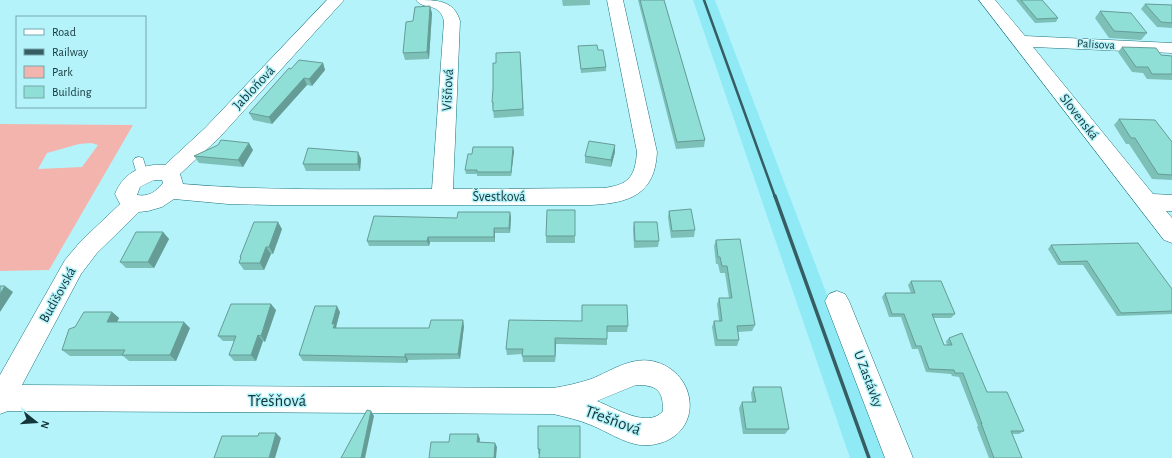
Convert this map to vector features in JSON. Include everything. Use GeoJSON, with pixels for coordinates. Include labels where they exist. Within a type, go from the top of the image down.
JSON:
{"type":"FeatureCollection","features":[{"type":"Feature","properties":{"kind":"street","name":"Jabloňová"},"geometry":{"type":"LineString","coordinates":[[168,182],[212,132],[336,0]]}},
{"type":"Feature","properties":{"kind":"street","name":"Višňová"},"geometry":{"type":"LineString","coordinates":[[424,0],[447,8],[450,12],[452,21],[442,197]]}},
{"type":"Feature","properties":{"kind":"street","name":"Švestková"},"geometry":{"type":"LineString","coordinates":[[168,182],[250,197],[605,197],[628,191],[638,183],[645,171],[647,152],[614,0]]}},
{"type":"Feature","properties":{"kind":"street","name":"Slovenská"},"geometry":{"type":"LineString","coordinates":[[987,0],[1172,234]]}},
{"type":"Feature","properties":{"kind":"street","name":"Palisova"},"geometry":{"type":"LineString","coordinates":[[1019,41],[1172,48]]}},
{"type":"Feature","properties":{"kind":"street"},"geometry":{"type":"LineString","coordinates":[[141,168],[157,171],[168,182],[160,198],[151,202],[134,203],[127,199],[126,192],[130,183],[141,168]]}},
{"type":"Feature","properties":{"kind":"street"},"geometry":{"type":"LineString","coordinates":[[1146,202],[1172,203]]}},
{"type":"Feature","properties":{"kind":"street","name":"Budišovská"},"geometry":{"type":"LineString","coordinates":[[1,400],[73,267],[89,247],[134,203]]}},
{"type":"Feature","properties":{"kind":"street","name":"U Zastávky"},"geometry":{"type":"LineString","coordinates":[[837,301],[899,458]]}},
{"type":"Feature","properties":{"kind":"street","name":"Třešňová"},"geometry":{"type":"LineString","coordinates":[[1,400],[553,401]]}},
{"type":"Feature","properties":{"kind":"shaded area"},"geometry":{"type":"Polygon","coordinates":[[[693,0],[715,0],[889,458],[850,458],[693,0]]]}},
{"type":"Feature","properties":{"kind":"green space"},"geometry":{"type":"Polygon","coordinates":[[[0,124],[133,125],[49,270],[0,271],[0,124]],[[91,143],[79,144],[47,153],[38,169],[82,167],[98,145],[91,143]]]}},
{"type":"Feature","properties":{"kind":"building"},"geometry":{"type":"Polygon","coordinates":[[[640,0],[664,0],[705,140],[677,142],[640,0]]]}},
{"type":"Feature","properties":{"kind":"building"},"geometry":{"type":"Polygon","coordinates":[[[1021,0],[1042,0],[1058,18],[1037,19],[1021,0]]]}},
{"type":"Feature","properties":{"kind":"building"},"geometry":{"type":"Polygon","coordinates":[[[1145,4],[1172,5],[1172,23],[1161,22],[1145,4]]]}},
{"type":"Feature","properties":{"kind":"building"},"geometry":{"type":"Polygon","coordinates":[[[430,6],[427,52],[403,53],[406,22],[413,21],[415,7],[430,6]]]}},
{"type":"Feature","properties":{"kind":"building"},"geometry":{"type":"Polygon","coordinates":[[[1100,11],[1131,13],[1147,33],[1114,31],[1100,11]]]}},
{"type":"Feature","properties":{"kind":"building"},"geometry":{"type":"Polygon","coordinates":[[[597,45],[598,50],[603,50],[606,67],[581,69],[578,46],[597,45]]]}},
{"type":"Feature","properties":{"kind":"building"},"geometry":{"type":"Polygon","coordinates":[[[1122,47],[1156,48],[1161,55],[1172,56],[1172,74],[1152,74],[1148,67],[1136,67],[1122,47]]]}},
{"type":"Feature","properties":{"kind":"building"},"geometry":{"type":"Polygon","coordinates":[[[520,52],[523,109],[493,111],[493,63],[496,63],[496,53],[520,52]]]}},
{"type":"Feature","properties":{"kind":"building"},"geometry":{"type":"Polygon","coordinates":[[[299,60],[323,63],[309,79],[304,78],[269,117],[249,113],[289,68],[291,69],[299,60]]]}},
{"type":"Feature","properties":{"kind":"building"},"geometry":{"type":"Polygon","coordinates":[[[1119,119],[1155,120],[1172,142],[1172,175],[1158,174],[1135,138],[1131,138],[1119,119]]]}},
{"type":"Feature","properties":{"kind":"building"},"geometry":{"type":"Polygon","coordinates":[[[221,140],[249,143],[238,160],[194,156],[218,145],[221,140]]]}},
{"type":"Feature","properties":{"kind":"building"},"geometry":{"type":"Polygon","coordinates":[[[589,141],[615,145],[611,160],[585,156],[589,141]]]}},
{"type":"Feature","properties":{"kind":"building"},"geometry":{"type":"Polygon","coordinates":[[[473,147],[513,147],[511,172],[477,172],[477,170],[465,170],[468,154],[472,154],[473,147]]]}},
{"type":"Feature","properties":{"kind":"building"},"geometry":{"type":"Polygon","coordinates":[[[308,148],[358,152],[358,164],[303,164],[308,148]]]}},
{"type":"Feature","properties":{"kind":"building"},"geometry":{"type":"Polygon","coordinates":[[[691,209],[695,230],[672,231],[669,211],[691,209]]]}},
{"type":"Feature","properties":{"kind":"building"},"geometry":{"type":"Polygon","coordinates":[[[547,210],[575,210],[575,236],[546,236],[547,210]]]}},
{"type":"Feature","properties":{"kind":"building"},"geometry":{"type":"Polygon","coordinates":[[[458,212],[510,212],[509,228],[494,228],[494,237],[428,237],[427,241],[367,241],[374,216],[457,218],[458,212]]]}},
{"type":"Feature","properties":{"kind":"building"},"geometry":{"type":"Polygon","coordinates":[[[254,222],[278,222],[269,247],[266,247],[260,263],[239,263],[240,257],[254,222]]]}},
{"type":"Feature","properties":{"kind":"building"},"geometry":{"type":"Polygon","coordinates":[[[634,222],[657,222],[659,241],[635,241],[634,222]]]}},
{"type":"Feature","properties":{"kind":"building"},"geometry":{"type":"Polygon","coordinates":[[[136,232],[163,232],[148,262],[120,262],[136,232]]]}},
{"type":"Feature","properties":{"kind":"building"},"geometry":{"type":"Polygon","coordinates":[[[740,239],[755,325],[737,326],[739,340],[717,340],[714,321],[722,321],[719,298],[732,298],[727,266],[722,266],[720,257],[718,257],[716,240],[740,239]]]}},
{"type":"Feature","properties":{"kind":"building"},"geometry":{"type":"Polygon","coordinates":[[[1138,243],[1172,289],[1172,311],[1121,313],[1087,261],[1061,262],[1051,245],[1138,243]]]}},
{"type":"Feature","properties":{"kind":"building"},"geometry":{"type":"Polygon","coordinates":[[[911,281],[941,281],[955,314],[932,314],[944,345],[952,345],[949,338],[962,333],[987,392],[1007,392],[1024,431],[1011,431],[1022,458],[994,458],[963,373],[955,373],[954,370],[929,369],[921,346],[916,346],[904,314],[892,314],[885,293],[915,293],[911,281]]]}},
{"type":"Feature","properties":{"kind":"building"},"geometry":{"type":"Polygon","coordinates":[[[0,286],[5,286],[0,294],[0,286]]]}},
{"type":"Feature","properties":{"kind":"building"},"geometry":{"type":"Polygon","coordinates":[[[231,304],[271,304],[261,336],[258,335],[251,355],[229,355],[236,336],[218,336],[231,304]]]}},
{"type":"Feature","properties":{"kind":"building"},"geometry":{"type":"Polygon","coordinates":[[[582,305],[627,305],[628,326],[607,326],[607,339],[555,338],[555,356],[522,356],[523,349],[506,349],[509,320],[582,321],[582,305]]]}},
{"type":"Feature","properties":{"kind":"building"},"geometry":{"type":"Polygon","coordinates":[[[315,306],[337,306],[332,324],[335,324],[333,328],[429,328],[431,320],[463,320],[458,354],[405,354],[405,357],[299,355],[315,306]]]}},
{"type":"Feature","properties":{"kind":"building"},"geometry":{"type":"Polygon","coordinates":[[[84,312],[112,312],[107,322],[184,322],[170,355],[122,355],[125,350],[62,350],[69,329],[75,327],[84,312]]]}},
{"type":"Feature","properties":{"kind":"building"},"geometry":{"type":"Polygon","coordinates":[[[753,387],[781,387],[789,429],[746,429],[742,402],[756,402],[753,387]]]}},
{"type":"Feature","properties":{"kind":"building"},"geometry":{"type":"Polygon","coordinates":[[[367,410],[371,411],[361,458],[341,458],[367,410]]]}},
{"type":"Feature","properties":{"kind":"building"},"geometry":{"type":"Polygon","coordinates":[[[538,426],[580,426],[580,458],[539,458],[540,449],[538,449],[538,426]]]}},
{"type":"Feature","properties":{"kind":"building"},"geometry":{"type":"Polygon","coordinates":[[[259,433],[276,433],[269,458],[214,458],[222,436],[258,436],[259,433]]]}},
{"type":"Feature","properties":{"kind":"building"},"geometry":{"type":"Polygon","coordinates":[[[450,434],[478,434],[477,442],[495,443],[494,458],[429,458],[431,442],[449,442],[450,434]]]}},
{"type":"Feature","properties":{"kind":"railway"},"geometry":{"type":"LineString","coordinates":[[704,0],[775,197]]}},
{"type":"Feature","properties":{"kind":"railway"},"geometry":{"type":"LineString","coordinates":[[775,196],[869,458]]}}]}
